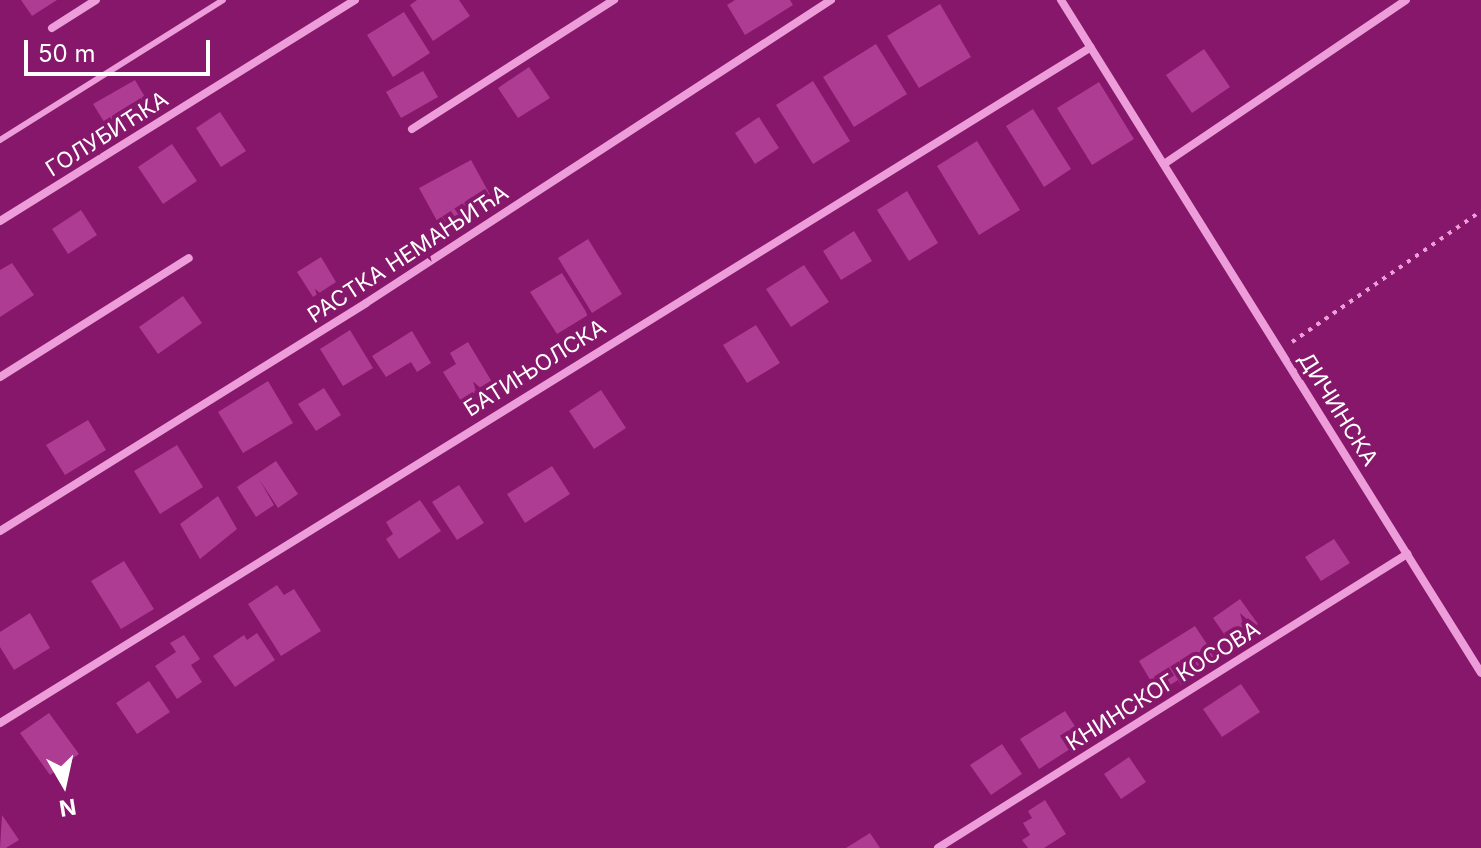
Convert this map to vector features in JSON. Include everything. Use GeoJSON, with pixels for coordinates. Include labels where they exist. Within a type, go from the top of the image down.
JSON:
{"type":"FeatureCollection","features":[{"type":"Feature","properties":{"kind":"street"},"geometry":{"type":"LineString","coordinates":[[52,28],[96,0]]}},
{"type":"Feature","properties":{"kind":"street","name":"ГОЛУБИЋКА"},"geometry":{"type":"LineString","coordinates":[[0,221],[355,0]]}},
{"type":"Feature","properties":{"kind":"street"},"geometry":{"type":"LineString","coordinates":[[412,129],[614,0]]}},
{"type":"Feature","properties":{"kind":"street","name":"РАСТКА НЕМАЊИЋА"},"geometry":{"type":"LineString","coordinates":[[0,531],[366,303],[831,0]]}},
{"type":"Feature","properties":{"kind":"street","name":"ДИЧИНСКА"},"geometry":{"type":"LineString","coordinates":[[1061,0],[1481,673]]}},
{"type":"Feature","properties":{"kind":"street"},"geometry":{"type":"LineString","coordinates":[[1164,164],[1406,0]]}},
{"type":"Feature","properties":{"kind":"street","name":"БАТИЊОЛСКА"},"geometry":{"type":"LineString","coordinates":[[0,723],[1091,47]]}},
{"type":"Feature","properties":{"kind":"street"},"geometry":{"type":"LineString","coordinates":[[0,377],[189,258]]}},
{"type":"Feature","properties":{"kind":"street","name":"КНИНСКОГ КОСОВА"},"geometry":{"type":"LineString","coordinates":[[938,848],[1407,554]]}},
{"type":"Feature","properties":{"kind":"lane"},"geometry":{"type":"LineString","coordinates":[[0,140],[223,0]]}},
{"type":"Feature","properties":{"kind":"path"},"geometry":{"type":"LineString","coordinates":[[1280,350],[1481,211]]}},
{"type":"Feature","properties":{"kind":"building"},"geometry":{"type":"Polygon","coordinates":[[[21,0],[57,0],[32,16],[21,0]]]}},
{"type":"Feature","properties":{"kind":"building"},"geometry":{"type":"Polygon","coordinates":[[[417,0],[459,0],[470,16],[433,41],[410,5],[417,0]]]}},
{"type":"Feature","properties":{"kind":"building"},"geometry":{"type":"Polygon","coordinates":[[[735,0],[790,0],[793,5],[745,35],[727,5],[735,0]]]}},
{"type":"Feature","properties":{"kind":"building"},"geometry":{"type":"Polygon","coordinates":[[[940,4],[971,57],[919,88],[887,36],[940,4]]]}},
{"type":"Feature","properties":{"kind":"building"},"geometry":{"type":"Polygon","coordinates":[[[404,12],[430,53],[393,77],[367,35],[404,12]]]}},
{"type":"Feature","properties":{"kind":"building"},"geometry":{"type":"Polygon","coordinates":[[[876,44],[907,94],[854,127],[823,77],[876,44]]]}},
{"type":"Feature","properties":{"kind":"building"},"geometry":{"type":"Polygon","coordinates":[[[1204,49],[1230,87],[1192,113],[1166,75],[1204,49]]]}},
{"type":"Feature","properties":{"kind":"building"},"geometry":{"type":"Polygon","coordinates":[[[529,67],[550,98],[518,118],[498,88],[529,67]]]}},
{"type":"Feature","properties":{"kind":"building"},"geometry":{"type":"Polygon","coordinates":[[[423,71],[438,97],[401,118],[386,92],[423,71]]]}},
{"type":"Feature","properties":{"kind":"building"},"geometry":{"type":"Polygon","coordinates":[[[135,80],[152,109],[111,133],[93,104],[135,80]]]}},
{"type":"Feature","properties":{"kind":"building"},"geometry":{"type":"Polygon","coordinates":[[[813,81],[850,141],[813,164],[776,105],[813,81]]]}},
{"type":"Feature","properties":{"kind":"building"},"geometry":{"type":"Polygon","coordinates":[[[1099,82],[1134,139],[1092,165],[1057,108],[1099,82]]]}},
{"type":"Feature","properties":{"kind":"building"},"geometry":{"type":"Polygon","coordinates":[[[1033,109],[1071,169],[1044,187],[1006,126],[1033,109]]]}},
{"type":"Feature","properties":{"kind":"building"},"geometry":{"type":"Polygon","coordinates":[[[220,112],[246,151],[221,167],[196,128],[220,112]]]}},
{"type":"Feature","properties":{"kind":"building"},"geometry":{"type":"Polygon","coordinates":[[[759,117],[779,148],[755,164],[735,133],[759,117]]]}},
{"type":"Feature","properties":{"kind":"building"},"geometry":{"type":"Polygon","coordinates":[[[977,141],[1020,210],[979,235],[937,166],[977,141]]]}},
{"type":"Feature","properties":{"kind":"building"},"geometry":{"type":"Polygon","coordinates":[[[172,144],[197,181],[163,204],[138,167],[172,144]]]}},
{"type":"Feature","properties":{"kind":"building"},"geometry":{"type":"Polygon","coordinates":[[[471,160],[494,202],[442,230],[419,188],[471,160]]]}},
{"type":"Feature","properties":{"kind":"building"},"geometry":{"type":"Polygon","coordinates":[[[907,191],[938,243],[909,261],[877,210],[907,191]]]}},
{"type":"Feature","properties":{"kind":"building"},"geometry":{"type":"Polygon","coordinates":[[[81,210],[97,235],[68,254],[52,229],[81,210]]]}},
{"type":"Feature","properties":{"kind":"building"},"geometry":{"type":"Polygon","coordinates":[[[854,231],[872,261],[841,280],[823,251],[854,231]]]}},
{"type":"Feature","properties":{"kind":"building"},"geometry":{"type":"Polygon","coordinates":[[[588,239],[622,294],[592,313],[558,258],[588,239]]]}},
{"type":"Feature","properties":{"kind":"building"},"geometry":{"type":"Polygon","coordinates":[[[321,257],[336,282],[313,297],[297,272],[321,257]]]}},
{"type":"Feature","properties":{"kind":"building"},"geometry":{"type":"Polygon","coordinates":[[[12,263],[34,295],[0,317],[0,270],[12,263]]]}},
{"type":"Feature","properties":{"kind":"building"},"geometry":{"type":"Polygon","coordinates":[[[804,265],[829,302],[791,327],[766,289],[804,265]]]}},
{"type":"Feature","properties":{"kind":"building"},"geometry":{"type":"Polygon","coordinates":[[[562,273],[588,315],[557,334],[530,292],[562,273]]]}},
{"type":"Feature","properties":{"kind":"building"},"geometry":{"type":"Polygon","coordinates":[[[183,296],[202,323],[158,354],[139,327],[183,296]]]}},
{"type":"Feature","properties":{"kind":"building"},"geometry":{"type":"Polygon","coordinates":[[[756,325],[780,363],[747,383],[723,345],[756,325]]]}},
{"type":"Feature","properties":{"kind":"building"},"geometry":{"type":"Polygon","coordinates":[[[350,330],[373,368],[343,386],[320,349],[350,330]]]}},
{"type":"Feature","properties":{"kind":"building"},"geometry":{"type":"Polygon","coordinates":[[[412,331],[431,363],[417,372],[411,362],[386,377],[372,356],[412,331]]]}},
{"type":"Feature","properties":{"kind":"building"},"geometry":{"type":"Polygon","coordinates":[[[468,342],[492,382],[461,401],[443,372],[456,364],[450,353],[468,342]]]}},
{"type":"Feature","properties":{"kind":"building"},"geometry":{"type":"Polygon","coordinates":[[[268,381],[293,423],[243,453],[218,412],[268,381]]]}},
{"type":"Feature","properties":{"kind":"building"},"geometry":{"type":"Polygon","coordinates":[[[324,388],[341,415],[316,431],[298,404],[324,388]]]}},
{"type":"Feature","properties":{"kind":"building"},"geometry":{"type":"Polygon","coordinates":[[[601,390],[626,428],[594,449],[569,411],[601,390]]]}},
{"type":"Feature","properties":{"kind":"building"},"geometry":{"type":"Polygon","coordinates":[[[88,420],[106,450],[65,475],[46,445],[88,420]]]}},
{"type":"Feature","properties":{"kind":"building"},"geometry":{"type":"Polygon","coordinates":[[[177,445],[203,487],[160,514],[134,471],[177,445]]]}},
{"type":"Feature","properties":{"kind":"building"},"geometry":{"type":"Polygon","coordinates":[[[276,461],[298,494],[278,508],[259,479],[274,505],[256,517],[237,487],[276,461]]]}},
{"type":"Feature","properties":{"kind":"building"},"geometry":{"type":"Polygon","coordinates":[[[552,466],[570,494],[525,523],[507,494],[552,466]]]}},
{"type":"Feature","properties":{"kind":"building"},"geometry":{"type":"Polygon","coordinates":[[[459,485],[484,523],[457,540],[432,502],[459,485]]]}},
{"type":"Feature","properties":{"kind":"building"},"geometry":{"type":"Polygon","coordinates":[[[218,496],[237,529],[200,559],[180,524],[218,496]]]}},
{"type":"Feature","properties":{"kind":"building"},"geometry":{"type":"Polygon","coordinates":[[[420,500],[441,531],[399,559],[386,539],[393,534],[386,522],[420,500]]]}},
{"type":"Feature","properties":{"kind":"building"},"geometry":{"type":"Polygon","coordinates":[[[1334,539],[1350,563],[1321,581],[1305,557],[1334,539]]]}},
{"type":"Feature","properties":{"kind":"building"},"geometry":{"type":"Polygon","coordinates":[[[124,561],[154,609],[121,629],[91,581],[124,561]]]}},
{"type":"Feature","properties":{"kind":"building"},"geometry":{"type":"Polygon","coordinates":[[[277,585],[284,595],[294,589],[321,631],[281,656],[248,604],[277,585]]]}},
{"type":"Feature","properties":{"kind":"building"},"geometry":{"type":"Polygon","coordinates":[[[1240,599],[1258,624],[1231,644],[1213,618],[1240,599]]]}},
{"type":"Feature","properties":{"kind":"building"},"geometry":{"type":"Polygon","coordinates":[[[30,613],[50,648],[14,670],[0,647],[0,632],[30,613]]]}},
{"type":"Feature","properties":{"kind":"building"},"geometry":{"type":"Polygon","coordinates":[[[1195,626],[1218,661],[1181,685],[1178,680],[1167,687],[1161,677],[1152,683],[1139,661],[1195,626]]]}},
{"type":"Feature","properties":{"kind":"building"},"geometry":{"type":"Polygon","coordinates":[[[257,633],[275,660],[235,687],[213,656],[244,635],[247,640],[257,633]]]}},
{"type":"Feature","properties":{"kind":"building"},"geometry":{"type":"Polygon","coordinates":[[[184,635],[200,659],[191,665],[202,682],[177,699],[155,666],[176,652],[170,643],[184,635]]]}},
{"type":"Feature","properties":{"kind":"building"},"geometry":{"type":"Polygon","coordinates":[[[149,681],[170,712],[137,734],[116,703],[149,681]]]}},
{"type":"Feature","properties":{"kind":"building"},"geometry":{"type":"Polygon","coordinates":[[[1241,684],[1260,712],[1222,737],[1203,709],[1241,684]]]}},
{"type":"Feature","properties":{"kind":"building"},"geometry":{"type":"Polygon","coordinates":[[[1065,711],[1084,740],[1039,769],[1020,739],[1065,711]]]}},
{"type":"Feature","properties":{"kind":"building"},"geometry":{"type":"Polygon","coordinates":[[[49,713],[79,754],[50,775],[20,733],[49,713]]]}},
{"type":"Feature","properties":{"kind":"building"},"geometry":{"type":"Polygon","coordinates":[[[1002,744],[1022,774],[991,795],[970,765],[1002,744]]]}},
{"type":"Feature","properties":{"kind":"building"},"geometry":{"type":"Polygon","coordinates":[[[1129,757],[1146,782],[1121,799],[1104,774],[1129,757]]]}},
{"type":"Feature","properties":{"kind":"building"},"geometry":{"type":"Polygon","coordinates":[[[1045,800],[1066,834],[1044,848],[1028,848],[1022,840],[1030,835],[1023,823],[1032,818],[1028,811],[1045,800]]]}},
{"type":"Feature","properties":{"kind":"building"},"geometry":{"type":"Polygon","coordinates":[[[2,815],[19,840],[6,848],[0,848],[2,815]]]}},
{"type":"Feature","properties":{"kind":"building"},"geometry":{"type":"Polygon","coordinates":[[[870,833],[880,848],[846,848],[870,833]]]}}]}
